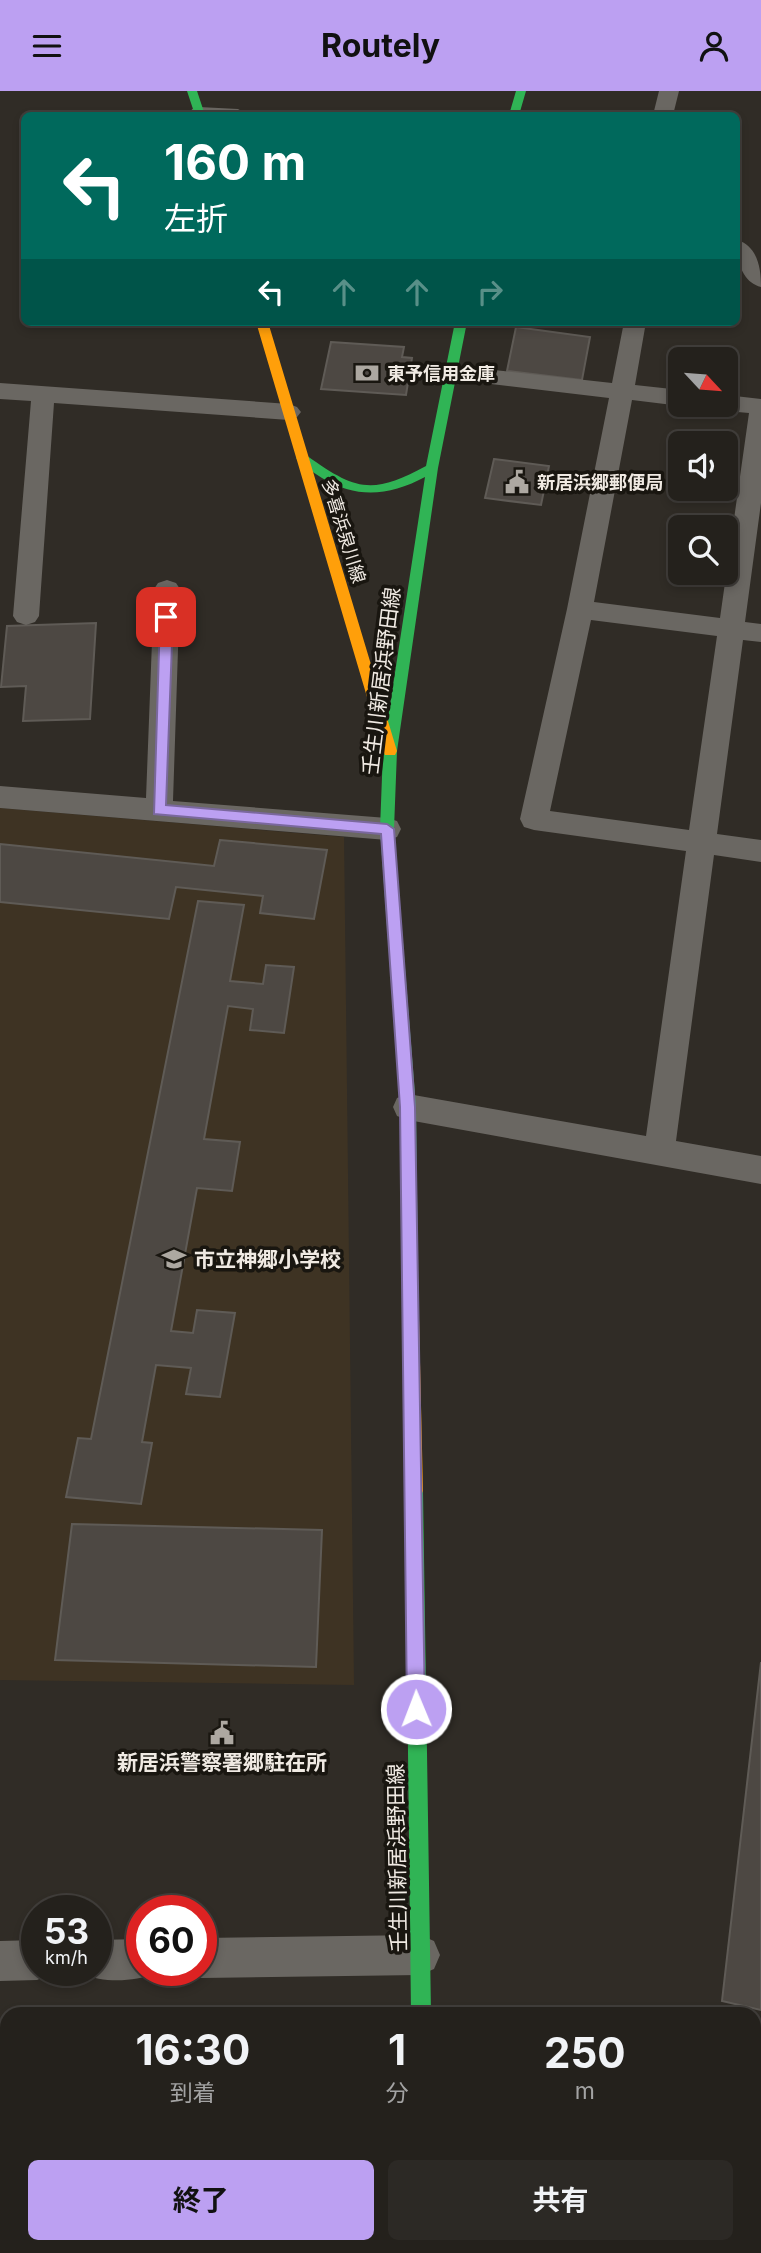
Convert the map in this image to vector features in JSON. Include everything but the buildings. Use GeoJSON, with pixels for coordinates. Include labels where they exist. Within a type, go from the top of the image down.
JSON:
{"type":"FeatureCollection","features":[{"type":"Feature","properties":{"kind":"main road"},"geometry":{"type":"LineString","coordinates":[[192,91],[198,112]]}},
{"type":"Feature","properties":{"kind":"main road"},"geometry":{"type":"LineString","coordinates":[[515,112],[521,91]]}},
{"type":"Feature","properties":{"kind":"main road","name":"多喜浜泉川線"},"geometry":{"type":"LineString","coordinates":[[263,326],[390,751]]}},
{"type":"Feature","properties":{"kind":"main road","name":"壬生川新居浜野田線"},"geometry":{"type":"LineString","coordinates":[[421,2007],[408,1107],[387,829],[390,751],[432,468],[460,326]]}},
{"type":"Feature","properties":{"kind":"main road"},"geometry":{"type":"LineString","coordinates":[[302,458],[337,485],[365,493],[396,488],[432,468]]}},
{"type":"Feature","properties":{"kind":"street"},"geometry":{"type":"LineString","coordinates":[[664,112],[669,91]]}},
{"type":"Feature","properties":{"kind":"street"},"geometry":{"type":"LineString","coordinates":[[740,251],[761,279]]}},
{"type":"Feature","properties":{"kind":"street"},"geometry":{"type":"LineString","coordinates":[[634,326],[580,609],[534,819],[761,851]]}},
{"type":"Feature","properties":{"kind":"street"},"geometry":{"type":"LineString","coordinates":[[449,372],[668,397]]}},
{"type":"Feature","properties":{"kind":"street"},"geometry":{"type":"LineString","coordinates":[[0,391],[289,412]]}},
{"type":"Feature","properties":{"kind":"street"},"geometry":{"type":"LineString","coordinates":[[26,616],[43,394]]}},
{"type":"Feature","properties":{"kind":"street"},"geometry":{"type":"LineString","coordinates":[[738,404],[761,407]]}},
{"type":"Feature","properties":{"kind":"street"},"geometry":{"type":"LineString","coordinates":[[659,1151],[699,842],[733,629],[761,414]]}},
{"type":"Feature","properties":{"kind":"street"},"geometry":{"type":"LineString","coordinates":[[159,810],[167,589]]}},
{"type":"Feature","properties":{"kind":"street"},"geometry":{"type":"LineString","coordinates":[[580,609],[761,633]]}},
{"type":"Feature","properties":{"kind":"street"},"geometry":{"type":"LineString","coordinates":[[0,797],[387,829]]}},
{"type":"Feature","properties":{"kind":"street"},"geometry":{"type":"LineString","coordinates":[[408,1107],[761,1170]]}},
{"type":"Feature","properties":{"kind":"street"},"geometry":{"type":"LineString","coordinates":[[217,1958],[420,1955]]}},
{"type":"Feature","properties":{"kind":"street"},"geometry":{"type":"LineString","coordinates":[[0,1961],[21,1960]]}},
{"type":"Feature","properties":{"kind":"shaded area","name":"市立神郷小学校"},"geometry":{"type":"Polygon","coordinates":[[[0,808],[344,837],[354,1685],[0,1680],[0,808]]]}},
{"type":"Feature","properties":{"kind":"traffic: fast"},"geometry":{"type":"LineString","coordinates":[[192,91],[199,112]]}},
{"type":"Feature","properties":{"kind":"traffic: fast"},"geometry":{"type":"LineString","coordinates":[[515,112],[521,91]]}},
{"type":"Feature","properties":{"kind":"traffic: fast"},"geometry":{"type":"LineString","coordinates":[[410,1276],[408,1107],[387,829],[390,751],[432,468],[460,326]]}},
{"type":"Feature","properties":{"kind":"traffic: fast"},"geometry":{"type":"LineString","coordinates":[[302,458],[336,481],[365,490],[395,486],[432,468]]}},
{"type":"Feature","properties":{"kind":"traffic: fast"},"geometry":{"type":"LineString","coordinates":[[414,1491],[421,2007]]}},
{"type":"Feature","properties":{"kind":"traffic: slow"},"geometry":{"type":"LineString","coordinates":[[263,326],[390,751]]}},
{"type":"Feature","properties":{"kind":"traffic: slow"},"geometry":{"type":"LineString","coordinates":[[410,1276],[414,1491]]}},
{"type":"Feature","properties":{"kind":"place","name":"東予信用金庫"},"geometry":{"type":"Point","coordinates":[367,373]}},
{"type":"Feature","properties":{"kind":"place","name":"新居浜郷郵便局"},"geometry":{"type":"Point","coordinates":[517,482]}},
{"type":"Feature","properties":{"kind":"place","name":"市立神郷小学校"},"geometry":{"type":"Point","coordinates":[174,1259]}},
{"type":"Feature","properties":{"kind":"place","name":"新居浜警察署郷駐在所"},"geometry":{"type":"Point","coordinates":[222,1733]}},
{"type":"Feature","properties":{"kind":"route"},"geometry":{"type":"LineString","coordinates":[[166,617],[159,810],[387,829],[408,1107],[416,1709]]}}]}
